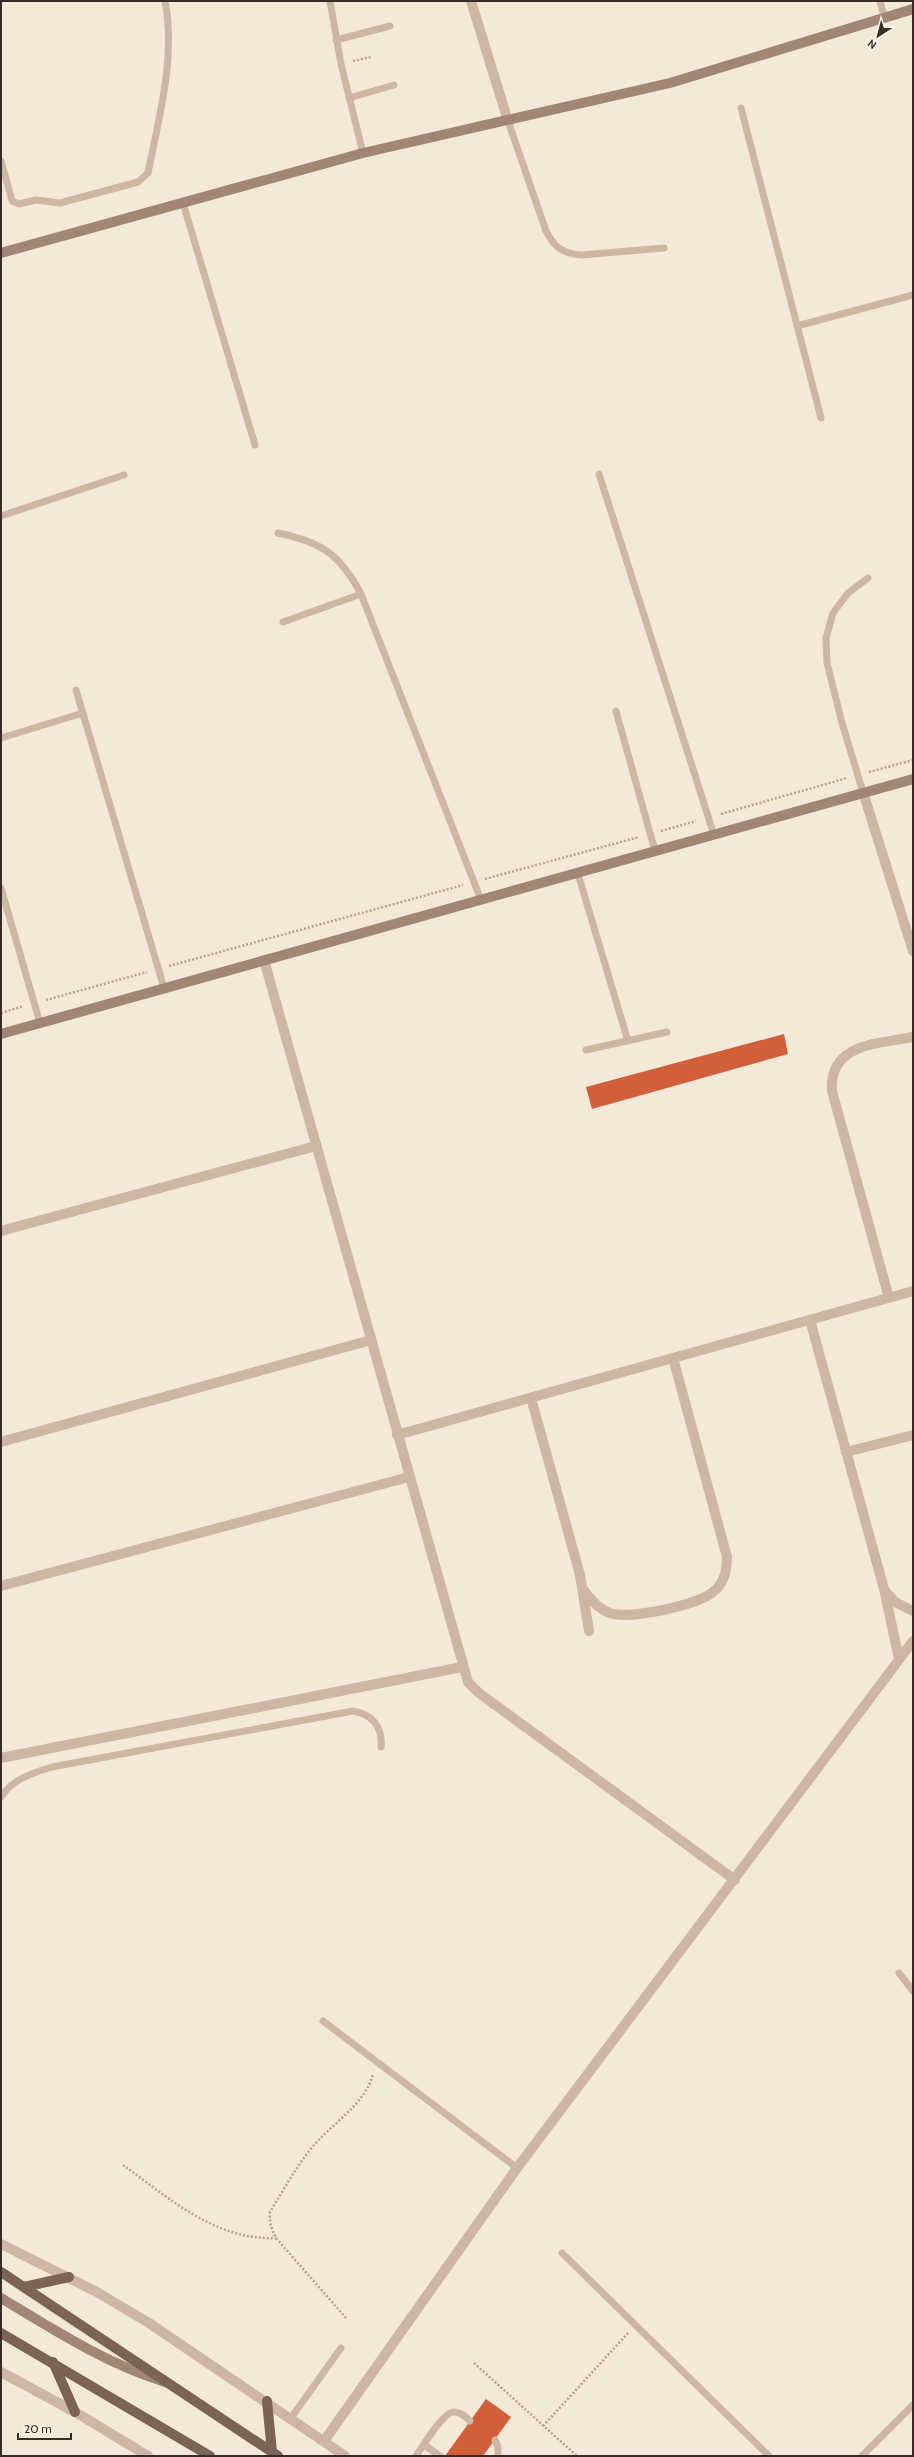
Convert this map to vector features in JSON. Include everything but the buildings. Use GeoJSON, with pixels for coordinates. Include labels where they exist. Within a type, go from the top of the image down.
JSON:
{"type":"FeatureCollection","features":[{"type":"Feature","properties":{"kind":"main road"},"geometry":{"type":"LineString","coordinates":[[1,2272],[275,2454]]}},
{"type":"Feature","properties":{"kind":"main road"},"geometry":{"type":"LineString","coordinates":[[24,2287],[69,2277]]}},
{"type":"Feature","properties":{"kind":"main road"},"geometry":{"type":"LineString","coordinates":[[1,2334],[53,2362],[210,2456]]}},
{"type":"Feature","properties":{"kind":"main road"},"geometry":{"type":"LineString","coordinates":[[53,2362],[76,2412]]}},
{"type":"Feature","properties":{"kind":"main road"},"geometry":{"type":"LineString","coordinates":[[267,2402],[275,2454]]}},
{"type":"Feature","properties":{"kind":"street"},"geometry":{"type":"LineString","coordinates":[[471,1],[508,121]]}},
{"type":"Feature","properties":{"kind":"street"},"geometry":{"type":"LineString","coordinates":[[1,253],[363,153],[670,83],[913,9]]}},
{"type":"Feature","properties":{"kind":"street"},"geometry":{"type":"LineString","coordinates":[[1,1034],[578,874],[913,779]]}},
{"type":"Feature","properties":{"kind":"street"},"geometry":{"type":"LineString","coordinates":[[863,792],[913,951]]}},
{"type":"Feature","properties":{"kind":"street"},"geometry":{"type":"LineString","coordinates":[[264,960],[462,1667],[468,1682],[479,1693],[735,1880]]}},
{"type":"Feature","properties":{"kind":"street"},"geometry":{"type":"LineString","coordinates":[[889,1298],[832,1091],[831,1082],[838,1062],[854,1050],[913,1037]]}},
{"type":"Feature","properties":{"kind":"street"},"geometry":{"type":"LineString","coordinates":[[1,1231],[316,1146]]}},
{"type":"Feature","properties":{"kind":"street"},"geometry":{"type":"LineString","coordinates":[[397,1434],[913,1292]]}},
{"type":"Feature","properties":{"kind":"street"},"geometry":{"type":"LineString","coordinates":[[810,1320],[884,1589],[899,1659]]}},
{"type":"Feature","properties":{"kind":"street"},"geometry":{"type":"LineString","coordinates":[[1,1442],[371,1340]]}},
{"type":"Feature","properties":{"kind":"street"},"geometry":{"type":"LineString","coordinates":[[584,1589],[602,1609],[619,1616],[658,1611],[707,1596],[723,1580],[727,1557],[673,1358]]}},
{"type":"Feature","properties":{"kind":"street"},"geometry":{"type":"LineString","coordinates":[[531,1398],[584,1589],[589,1631]]}},
{"type":"Feature","properties":{"kind":"street"},"geometry":{"type":"LineString","coordinates":[[846,1452],[913,1435]]}},
{"type":"Feature","properties":{"kind":"street"},"geometry":{"type":"LineString","coordinates":[[1,1586],[410,1477]]}},
{"type":"Feature","properties":{"kind":"street"},"geometry":{"type":"LineString","coordinates":[[884,1589],[895,1602],[913,1611]]}},
{"type":"Feature","properties":{"kind":"street"},"geometry":{"type":"LineString","coordinates":[[324,2441],[518,2168],[735,1880],[913,1640]]}},
{"type":"Feature","properties":{"kind":"street"},"geometry":{"type":"LineString","coordinates":[[1,1758],[462,1667]]}},
{"type":"Feature","properties":{"kind":"street"},"geometry":{"type":"LineString","coordinates":[[1,2244],[69,2277],[149,2323],[345,2456]]}},
{"type":"Feature","properties":{"kind":"street"},"geometry":{"type":"LineString","coordinates":[[1,2298],[86,2350],[128,2370],[172,2385]]}},
{"type":"Feature","properties":{"kind":"street"},"geometry":{"type":"LineString","coordinates":[[1,2372],[76,2412],[148,2456]]}},
{"type":"Feature","properties":{"kind":"lane"},"geometry":{"type":"LineString","coordinates":[[1,162],[12,201],[19,204],[36,200],[60,203],[138,182],[144,178],[148,172],[168,66],[169,23],[165,1]]}},
{"type":"Feature","properties":{"kind":"lane"},"geometry":{"type":"LineString","coordinates":[[330,1],[341,64],[363,153]]}},
{"type":"Feature","properties":{"kind":"lane"},"geometry":{"type":"LineString","coordinates":[[880,1],[884,17]]}},
{"type":"Feature","properties":{"kind":"lane"},"geometry":{"type":"LineString","coordinates":[[336,40],[390,26]]}},
{"type":"Feature","properties":{"kind":"lane"},"geometry":{"type":"LineString","coordinates":[[349,98],[394,85]]}},
{"type":"Feature","properties":{"kind":"lane"},"geometry":{"type":"LineString","coordinates":[[741,108],[821,418]]}},
{"type":"Feature","properties":{"kind":"lane"},"geometry":{"type":"LineString","coordinates":[[508,121],[546,231],[551,242],[559,250],[570,254],[582,255],[664,248]]}},
{"type":"Feature","properties":{"kind":"lane"},"geometry":{"type":"LineString","coordinates":[[183,203],[255,445]]}},
{"type":"Feature","properties":{"kind":"lane"},"geometry":{"type":"LineString","coordinates":[[797,326],[913,295]]}},
{"type":"Feature","properties":{"kind":"lane"},"geometry":{"type":"LineString","coordinates":[[599,474],[714,835]]}},
{"type":"Feature","properties":{"kind":"lane"},"geometry":{"type":"LineString","coordinates":[[1,516],[124,476]]}},
{"type":"Feature","properties":{"kind":"lane"},"geometry":{"type":"LineString","coordinates":[[278,533],[306,539],[330,553],[350,573],[361,594],[480,900]]}},
{"type":"Feature","properties":{"kind":"lane"},"geometry":{"type":"LineString","coordinates":[[863,792],[842,723],[827,663],[826,638],[833,613],[848,593],[868,578]]}},
{"type":"Feature","properties":{"kind":"lane"},"geometry":{"type":"LineString","coordinates":[[283,622],[361,594]]}},
{"type":"Feature","properties":{"kind":"lane"},"geometry":{"type":"LineString","coordinates":[[76,690],[164,988]]}},
{"type":"Feature","properties":{"kind":"lane"},"geometry":{"type":"LineString","coordinates":[[616,711],[655,851]]}},
{"type":"Feature","properties":{"kind":"lane"},"geometry":{"type":"LineString","coordinates":[[1,738],[83,713]]}},
{"type":"Feature","properties":{"kind":"lane"},"geometry":{"type":"LineString","coordinates":[[578,874],[628,1041]]}},
{"type":"Feature","properties":{"kind":"lane"},"geometry":{"type":"LineString","coordinates":[[1,888],[40,1023]]}},
{"type":"Feature","properties":{"kind":"lane"},"geometry":{"type":"LineString","coordinates":[[586,1050],[667,1032]]}},
{"type":"Feature","properties":{"kind":"lane"},"geometry":{"type":"LineString","coordinates":[[1,1797],[6,1790],[22,1778],[52,1767],[353,1711],[367,1715],[373,1720],[380,1732],[381,1747]]}},
{"type":"Feature","properties":{"kind":"lane"},"geometry":{"type":"LineString","coordinates":[[899,1973],[913,1991]]}},
{"type":"Feature","properties":{"kind":"lane"},"geometry":{"type":"LineString","coordinates":[[323,2021],[518,2168]]}},
{"type":"Feature","properties":{"kind":"lane"},"geometry":{"type":"LineString","coordinates":[[562,2254],[769,2456]]}},
{"type":"Feature","properties":{"kind":"lane"},"geometry":{"type":"LineString","coordinates":[[291,2418],[341,2348]]}},
{"type":"Feature","properties":{"kind":"lane"},"geometry":{"type":"LineString","coordinates":[[862,2456],[913,2405]]}},
{"type":"Feature","properties":{"kind":"lane"},"geometry":{"type":"LineString","coordinates":[[417,2455],[424,2444],[450,2413],[459,2412],[470,2421]]}},
{"type":"Feature","properties":{"kind":"lane"},"geometry":{"type":"LineString","coordinates":[[495,2440],[498,2447],[498,2456]]}},
{"type":"Feature","properties":{"kind":"lane"},"geometry":{"type":"LineString","coordinates":[[424,2444],[440,2456]]}},
{"type":"Feature","properties":{"kind":"path"},"geometry":{"type":"LineString","coordinates":[[341,64],[371,57]]}},
{"type":"Feature","properties":{"kind":"path"},"geometry":{"type":"LineString","coordinates":[[1,1013],[913,760]]}},
{"type":"Feature","properties":{"kind":"path"},"geometry":{"type":"LineString","coordinates":[[346,2318],[276,2238],[270,2226],[270,2212],[314,2145],[365,2090],[372,2079],[376,2060]]}},
{"type":"Feature","properties":{"kind":"path"},"geometry":{"type":"LineString","coordinates":[[123,2165],[198,2217],[223,2230],[249,2238],[276,2238]]}},
{"type":"Feature","properties":{"kind":"path"},"geometry":{"type":"LineString","coordinates":[[544,2426],[636,2325]]}},
{"type":"Feature","properties":{"kind":"path"},"geometry":{"type":"LineString","coordinates":[[474,2362],[576,2456]]}}]}
